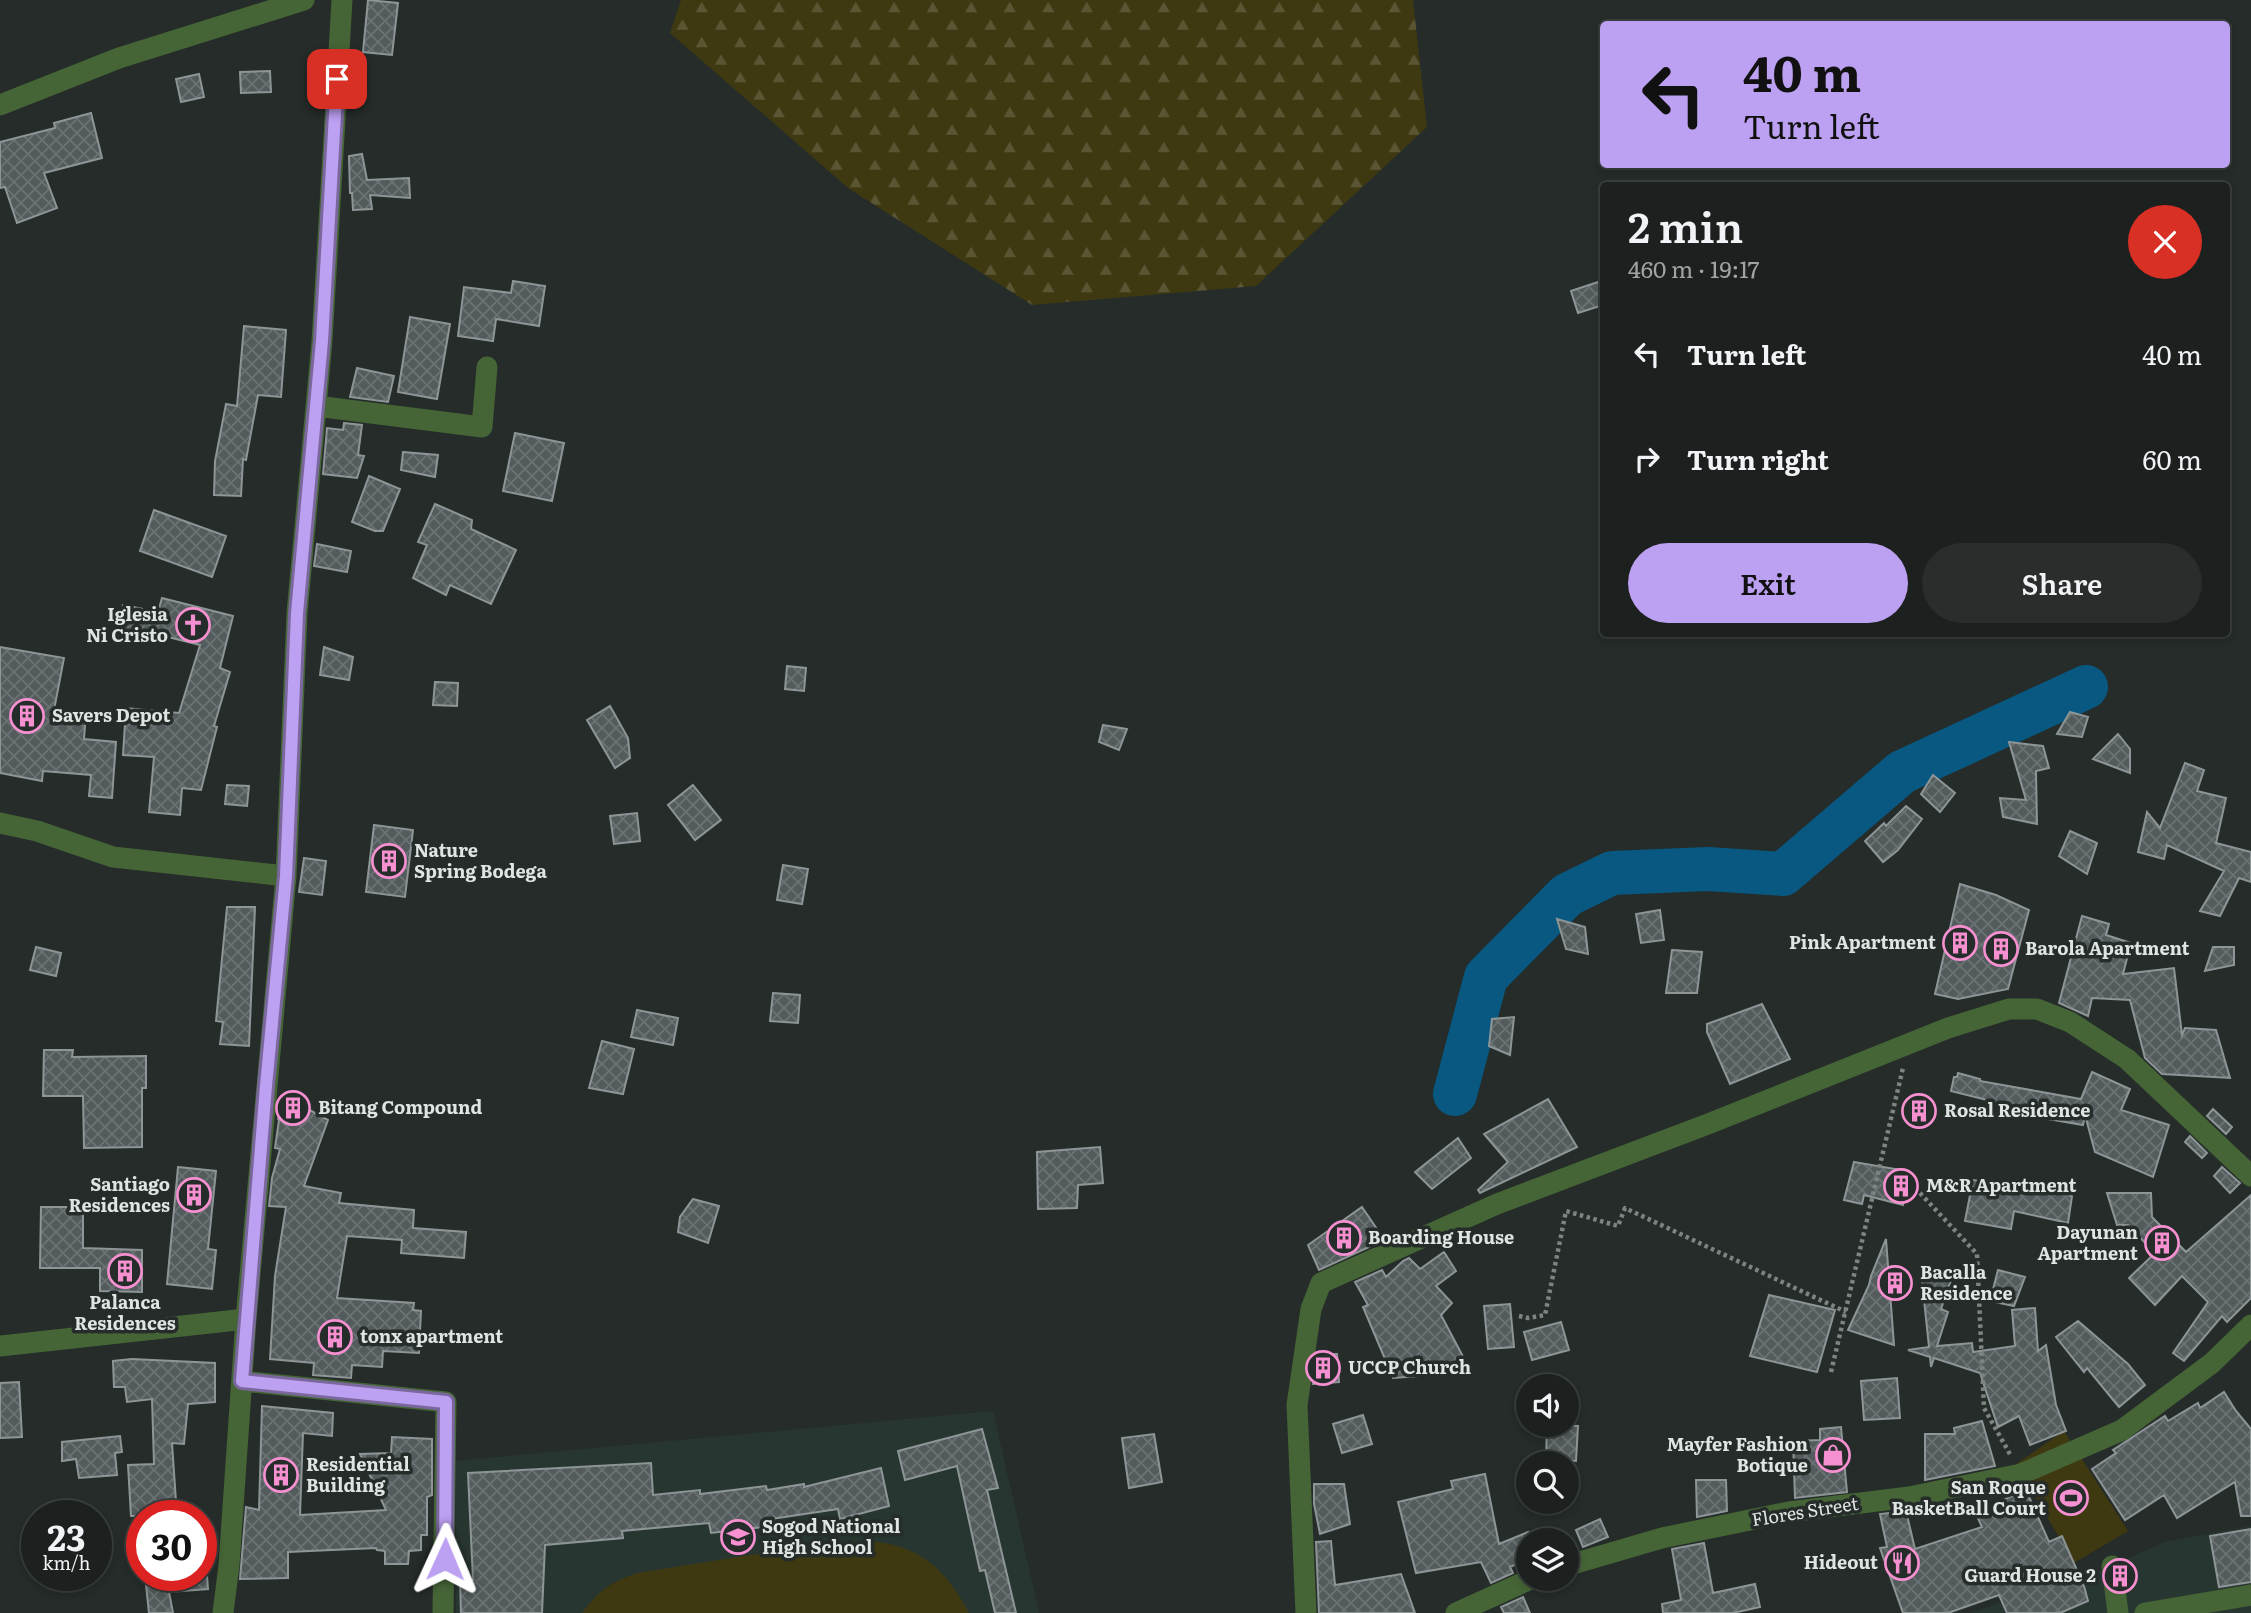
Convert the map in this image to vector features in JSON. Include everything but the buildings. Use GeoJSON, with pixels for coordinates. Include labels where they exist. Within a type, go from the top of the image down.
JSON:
{"type":"FeatureCollection","features":[{"type":"Feature","properties":{"kind":"street"},"geometry":{"type":"LineString","coordinates":[[0,105],[118,58],[304,0]]}},
{"type":"Feature","properties":{"kind":"street"},"geometry":{"type":"LineString","coordinates":[[223,1613],[229,1565],[246,1319],[286,876],[297,613],[322,341],[342,0]]}},
{"type":"Feature","properties":{"kind":"street"},"geometry":{"type":"LineString","coordinates":[[316,406],[482,428],[488,367]]}},
{"type":"Feature","properties":{"kind":"street"},"geometry":{"type":"LineString","coordinates":[[0,823],[37,831],[113,857],[286,876]]}},
{"type":"Feature","properties":{"kind":"street"},"geometry":{"type":"LineString","coordinates":[[1306,1613],[1297,1405],[1311,1310],[1321,1283],[1497,1205],[1948,1028],[2008,1009],[2037,1009],[2070,1022],[2127,1059],[2251,1176]]}},
{"type":"Feature","properties":{"kind":"street"},"geometry":{"type":"LineString","coordinates":[[0,1346],[246,1319]]}},
{"type":"Feature","properties":{"kind":"street","name":"Flores Street"},"geometry":{"type":"LineString","coordinates":[[1579,1562],[1661,1538],[1789,1512],[1909,1497],[2021,1474],[2122,1430],[2212,1363],[2251,1325]]}},
{"type":"Feature","properties":{"kind":"street"},"geometry":{"type":"LineString","coordinates":[[242,1381],[446,1402],[443,1613]]}},
{"type":"Feature","properties":{"kind":"street"},"geometry":{"type":"LineString","coordinates":[[2112,1566],[2118,1613]]}},
{"type":"Feature","properties":{"kind":"street"},"geometry":{"type":"LineString","coordinates":[[1456,1613],[1516,1586]]}},
{"type":"Feature","properties":{"kind":"street"},"geometry":{"type":"LineString","coordinates":[[2145,1613],[2251,1595]]}},
{"type":"Feature","properties":{"kind":"path"},"geometry":{"type":"LineString","coordinates":[[1832,1372],[1909,1044]]}},
{"type":"Feature","properties":{"kind":"path"},"geometry":{"type":"LineString","coordinates":[[1920,1193],[1977,1254],[1984,1408],[2016,1466]]}},
{"type":"Feature","properties":{"kind":"path"},"geometry":{"type":"LineString","coordinates":[[1519,1316],[1528,1318],[1545,1315],[1566,1211],[1618,1226],[1625,1208],[1846,1312]]}},
{"type":"Feature","properties":{"kind":"shaded area","name":"Sogod National High School"},"geometry":{"type":"Polygon","coordinates":[[[993,1411],[1039,1613],[456,1613],[455,1461],[993,1411]]]}},
{"type":"Feature","properties":{"kind":"shaded area"},"geometry":{"type":"Polygon","coordinates":[[[2251,1526],[2251,1613],[1970,1613],[2112,1566],[2164,1542],[2251,1526]]]}},
{"type":"Feature","properties":{"kind":"green space"},"geometry":{"type":"Polygon","coordinates":[[[681,0],[1413,0],[1427,127],[1256,286],[1032,305],[848,188],[670,33],[681,0]]]}},
{"type":"Feature","properties":{"kind":"green space","name":"San Roque BasketBall Court"},"geometry":{"type":"Polygon","coordinates":[[[2064,1431],[2128,1531],[2074,1563],[2016,1464],[2064,1431]]]}},
{"type":"Feature","properties":{"kind":"green space"},"geometry":{"type":"Polygon","coordinates":[[[853,1541],[892,1545],[923,1557],[948,1580],[969,1613],[582,1613],[606,1588],[638,1573],[853,1541]]]}},
{"type":"Feature","properties":{"kind":"waterway"},"geometry":{"type":"LineString","coordinates":[[1455,1094],[1486,977],[1567,895],[1612,873],[1708,869],[1783,874],[1902,772],[2086,687]]}},
{"type":"Feature","properties":{"kind":"place","name":"Iglesia Ni Cristo"},"geometry":{"type":"Point","coordinates":[193,625]}},
{"type":"Feature","properties":{"kind":"place","name":"Savers Depot"},"geometry":{"type":"Point","coordinates":[27,716]}},
{"type":"Feature","properties":{"kind":"place","name":"Nature Spring Bodega"},"geometry":{"type":"Point","coordinates":[389,861]}},
{"type":"Feature","properties":{"kind":"place","name":"Pink Apartment"},"geometry":{"type":"Point","coordinates":[1960,943]}},
{"type":"Feature","properties":{"kind":"place","name":"Barola Apartment"},"geometry":{"type":"Point","coordinates":[2001,949]}},
{"type":"Feature","properties":{"kind":"place","name":"Bitang Compound"},"geometry":{"type":"Point","coordinates":[293,1108]}},
{"type":"Feature","properties":{"kind":"place","name":"Rosal Residence"},"geometry":{"type":"Point","coordinates":[1919,1111]}},
{"type":"Feature","properties":{"kind":"place","name":"M&R Apartment"},"geometry":{"type":"Point","coordinates":[1901,1186]}},
{"type":"Feature","properties":{"kind":"place","name":"Santiago Residences"},"geometry":{"type":"Point","coordinates":[194,1195]}},
{"type":"Feature","properties":{"kind":"place","name":"Boarding House"},"geometry":{"type":"Point","coordinates":[1344,1238]}},
{"type":"Feature","properties":{"kind":"place","name":"Dayunan Apartment"},"geometry":{"type":"Point","coordinates":[2162,1243]}},
{"type":"Feature","properties":{"kind":"place","name":"Palanca Residences"},"geometry":{"type":"Point","coordinates":[125,1271]}},
{"type":"Feature","properties":{"kind":"place","name":"Bacalla Residence"},"geometry":{"type":"Point","coordinates":[1895,1283]}},
{"type":"Feature","properties":{"kind":"place","name":"tonx apartment"},"geometry":{"type":"Point","coordinates":[335,1337]}},
{"type":"Feature","properties":{"kind":"place","name":"UCCP Church"},"geometry":{"type":"Point","coordinates":[1323,1368]}},
{"type":"Feature","properties":{"kind":"place","name":"Mayfer Fashion Botique"},"geometry":{"type":"Point","coordinates":[1833,1455]}},
{"type":"Feature","properties":{"kind":"place","name":"Residential Building"},"geometry":{"type":"Point","coordinates":[281,1475]}},
{"type":"Feature","properties":{"kind":"place","name":"San Roque BasketBall Court"},"geometry":{"type":"Point","coordinates":[2071,1498]}},
{"type":"Feature","properties":{"kind":"place","name":"Sogod National High School"},"geometry":{"type":"Point","coordinates":[738,1537]}},
{"type":"Feature","properties":{"kind":"place","name":"Hideout"},"geometry":{"type":"Point","coordinates":[1902,1563]}},
{"type":"Feature","properties":{"kind":"place","name":"Guard House 2"},"geometry":{"type":"Point","coordinates":[2120,1576]}},
{"type":"Feature","properties":{"kind":"route"},"geometry":{"type":"LineString","coordinates":[[337,79],[322,341],[297,613],[286,876],[242,1381],[446,1402],[445,1559]]}}]}
